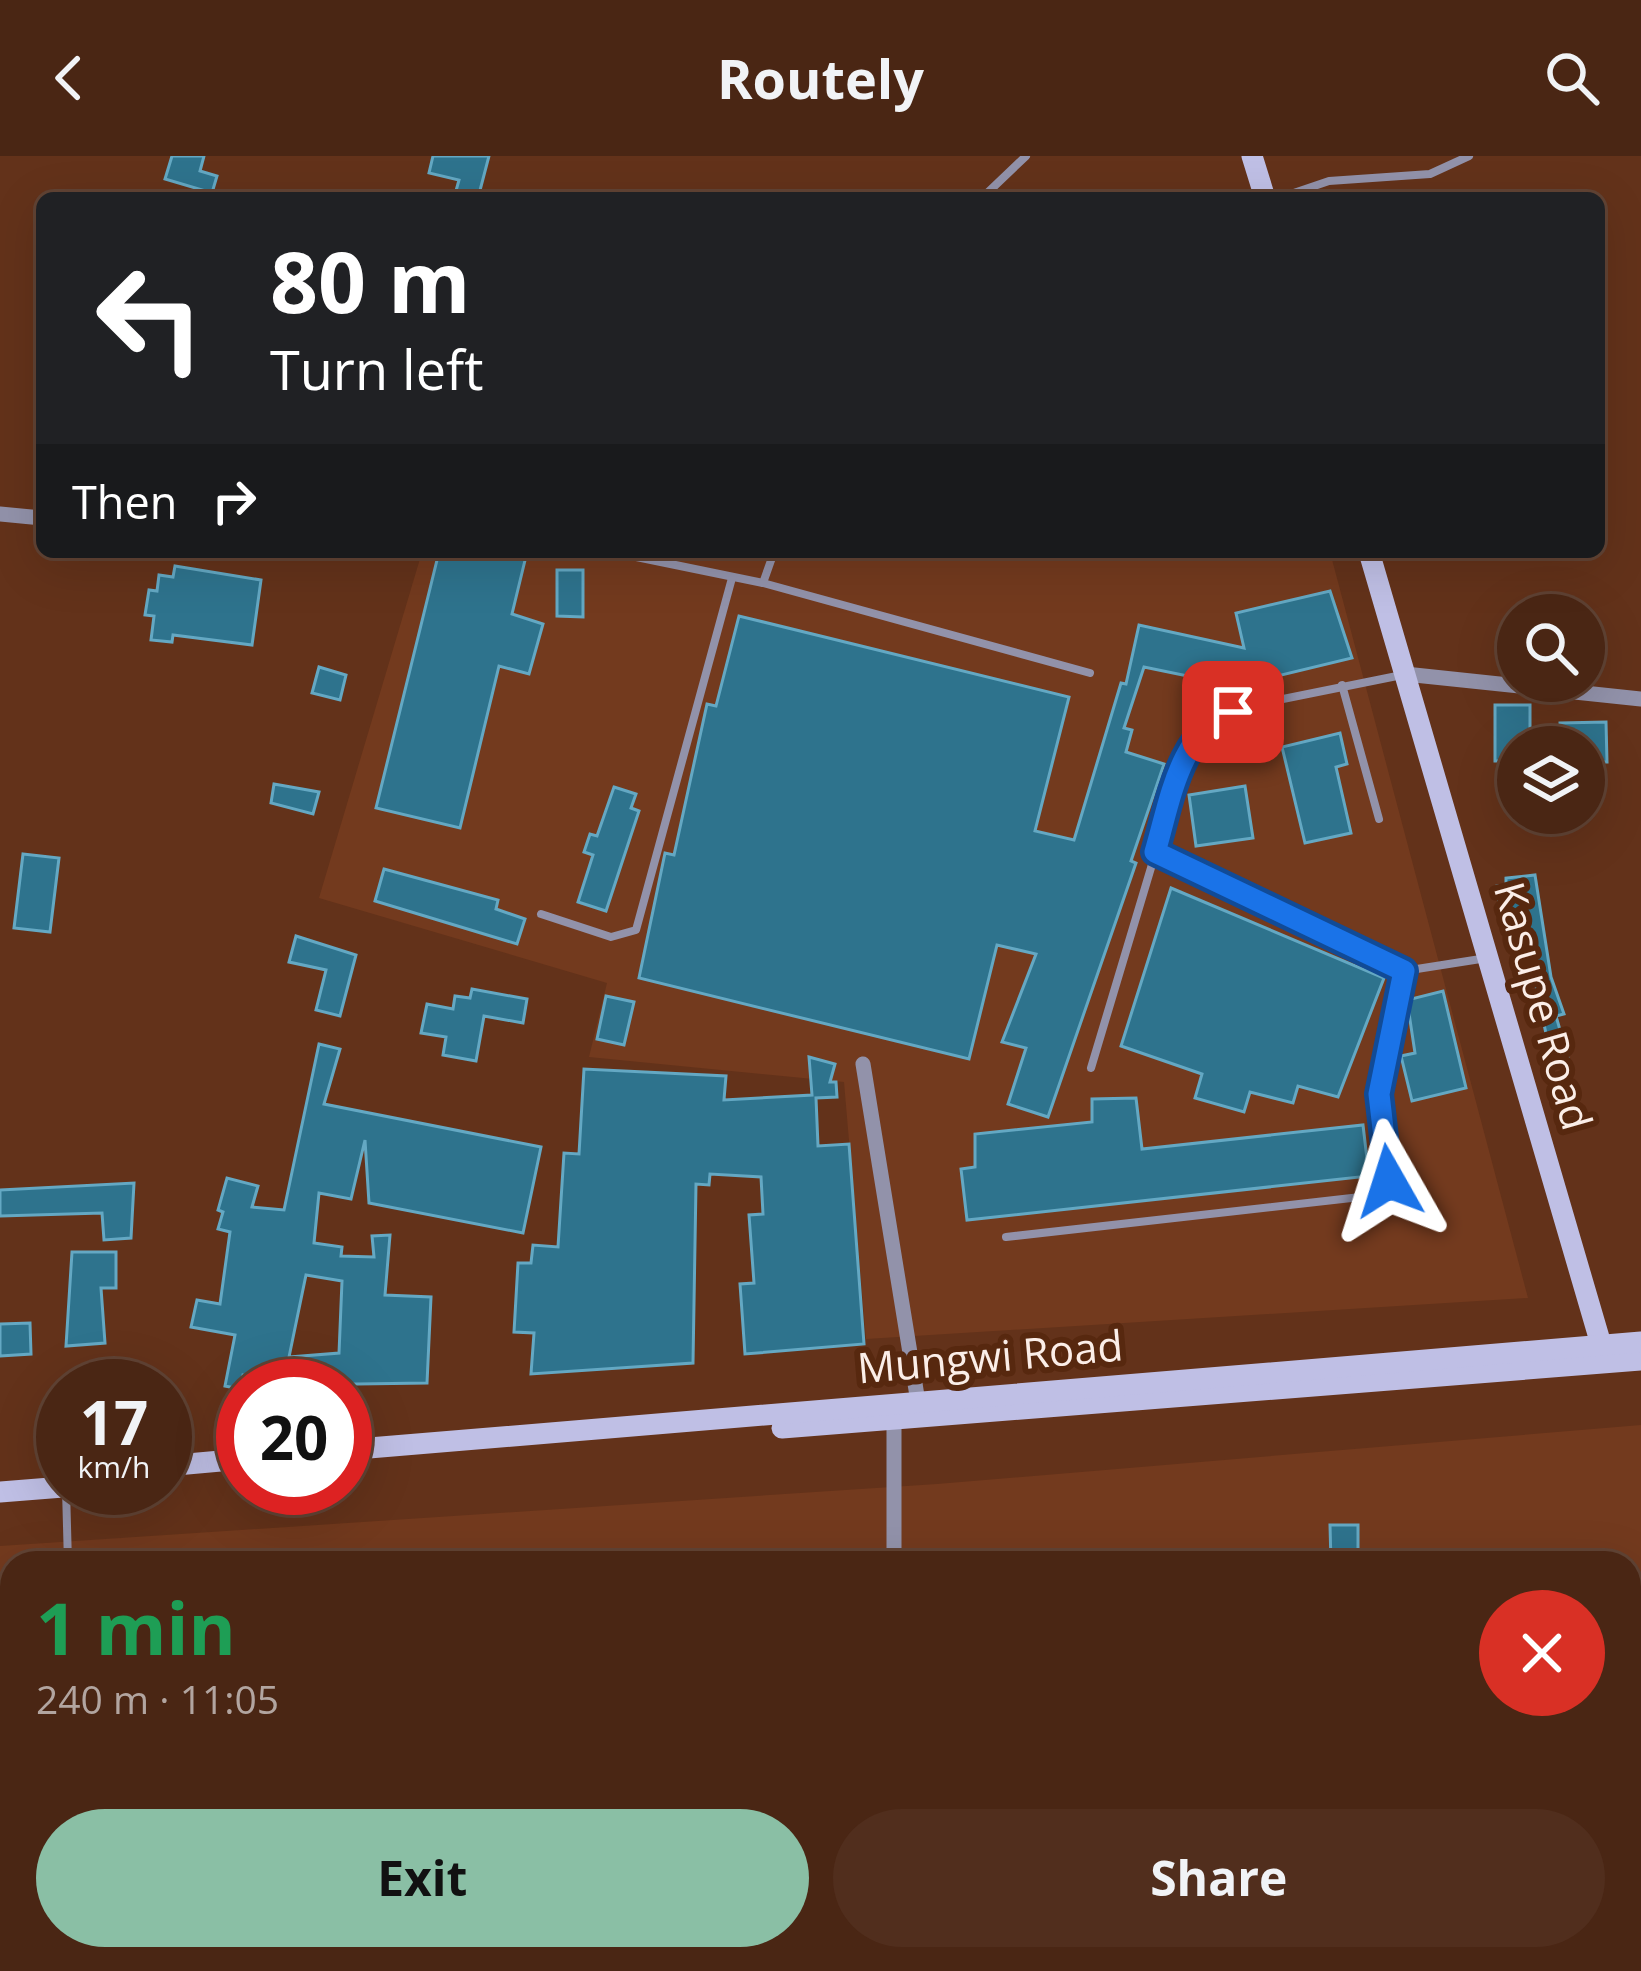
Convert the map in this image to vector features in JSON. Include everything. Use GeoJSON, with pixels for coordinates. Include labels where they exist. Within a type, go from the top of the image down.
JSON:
{"type":"FeatureCollection","features":[{"type":"Feature","properties":{"kind":"main road"},"geometry":{"type":"LineString","coordinates":[[1252,156],[1263,192]]}},
{"type":"Feature","properties":{"kind":"main road","name":"Kasupe Road"},"geometry":{"type":"LineString","coordinates":[[1372,558],[1604,1353]]}},
{"type":"Feature","properties":{"kind":"main road","name":"Mungwi Road"},"geometry":{"type":"LineString","coordinates":[[372,1462],[1604,1353],[1641,1342]]}},
{"type":"Feature","properties":{"kind":"main road","name":"Mungwi Road"},"geometry":{"type":"LineString","coordinates":[[372,1448],[919,1402],[1604,1353],[1641,1360]]}},
{"type":"Feature","properties":{"kind":"main road"},"geometry":{"type":"LineString","coordinates":[[0,1479],[36,1476]]}},
{"type":"Feature","properties":{"kind":"main road"},"geometry":{"type":"LineString","coordinates":[[0,1492],[36,1489]]}},
{"type":"Feature","properties":{"kind":"street"},"geometry":{"type":"LineString","coordinates":[[0,514],[36,517]]}},
{"type":"Feature","properties":{"kind":"street"},"geometry":{"type":"LineString","coordinates":[[1405,674],[1641,698]]}},
{"type":"Feature","properties":{"kind":"street"},"geometry":{"type":"LineString","coordinates":[[863,1064],[919,1402]]}},
{"type":"Feature","properties":{"kind":"street"},"geometry":{"type":"LineString","coordinates":[[894,1419],[894,1551]]}},
{"type":"Feature","properties":{"kind":"lane"},"geometry":{"type":"LineString","coordinates":[[988,192],[1026,156]]}},
{"type":"Feature","properties":{"kind":"lane"},"geometry":{"type":"LineString","coordinates":[[1298,192],[1329,182],[1430,174],[1469,156]]}},
{"type":"Feature","properties":{"kind":"lane"},"geometry":{"type":"LineString","coordinates":[[641,558],[763,583],[1090,673]]}},
{"type":"Feature","properties":{"kind":"lane"},"geometry":{"type":"LineString","coordinates":[[763,583],[772,558]]}},
{"type":"Feature","properties":{"kind":"lane"},"geometry":{"type":"LineString","coordinates":[[541,914],[611,937],[636,930],[732,577]]}},
{"type":"Feature","properties":{"kind":"lane"},"geometry":{"type":"LineString","coordinates":[[1091,1068],[1183,761],[1208,721],[1342,685],[1405,674]]}},
{"type":"Feature","properties":{"kind":"lane"},"geometry":{"type":"LineString","coordinates":[[1342,685],[1378,819]]}},
{"type":"Feature","properties":{"kind":"lane"},"geometry":{"type":"LineString","coordinates":[[1155,852],[1404,971],[1489,957]]}},
{"type":"Feature","properties":{"kind":"lane"},"geometry":{"type":"LineString","coordinates":[[1006,1237],[1378,1195],[1389,1181],[1379,1094],[1404,971]]}},
{"type":"Feature","properties":{"kind":"lane"},"geometry":{"type":"LineString","coordinates":[[65,1515],[67,1551]]}},
{"type":"Feature","properties":{"kind":"shaded area"},"geometry":{"type":"Polygon","coordinates":[[[420,558],[1332,558],[1528,1298],[866,1339],[844,1082],[589,1057],[607,983],[319,898],[420,558]]]}},
{"type":"Feature","properties":{"kind":"shaded area"},"geometry":{"type":"Polygon","coordinates":[[[1641,1425],[1641,1551],[0,1551],[0,1546],[937,1484],[1641,1425]]]}},
{"type":"Feature","properties":{"kind":"building"},"geometry":{"type":"Polygon","coordinates":[[[172,156],[204,156],[200,171],[217,176],[212,192],[165,179],[172,156]]]}},
{"type":"Feature","properties":{"kind":"building"},"geometry":{"type":"Polygon","coordinates":[[[433,156],[489,156],[480,192],[456,192],[459,180],[429,173],[433,156]]]}},
{"type":"Feature","properties":{"kind":"building"},"geometry":{"type":"Polygon","coordinates":[[[438,558],[526,558],[512,614],[543,624],[529,674],[499,666],[460,828],[376,808],[438,558]]]}},
{"type":"Feature","properties":{"kind":"building"},"geometry":{"type":"Polygon","coordinates":[[[175,566],[261,580],[252,645],[173,635],[172,642],[151,640],[154,616],[145,615],[149,590],[157,591],[159,575],[173,577],[175,566]]]}},
{"type":"Feature","properties":{"kind":"building"},"geometry":{"type":"Polygon","coordinates":[[[557,570],[583,570],[583,617],[557,616],[557,570]]]}},
{"type":"Feature","properties":{"kind":"building"},"geometry":{"type":"Polygon","coordinates":[[[1330,591],[1352,658],[1236,686],[1144,667],[1124,728],[1132,730],[1126,752],[1164,764],[1131,861],[1136,863],[1048,1117],[1008,1104],[1026,1048],[1002,1042],[1036,954],[997,945],[969,1059],[639,978],[665,853],[674,855],[707,704],[716,706],[739,616],[1069,697],[1035,831],[1074,840],[1121,683],[1126,684],[1139,625],[1244,648],[1236,613],[1330,591]]]}},
{"type":"Feature","properties":{"kind":"building"},"geometry":{"type":"Polygon","coordinates":[[[319,667],[346,675],[340,700],[312,693],[319,667]]]}},
{"type":"Feature","properties":{"kind":"building"},"geometry":{"type":"Polygon","coordinates":[[[1495,705],[1530,705],[1530,726],[1497,726],[1495,761],[1495,705]]]}},
{"type":"Feature","properties":{"kind":"building"},"geometry":{"type":"Polygon","coordinates":[[[1606,722],[1607,762],[1605,726],[1560,723],[1606,722]]]}},
{"type":"Feature","properties":{"kind":"building"},"geometry":{"type":"Polygon","coordinates":[[[1340,733],[1347,764],[1336,767],[1351,833],[1305,843],[1282,747],[1340,733]]]}},
{"type":"Feature","properties":{"kind":"building"},"geometry":{"type":"Polygon","coordinates":[[[274,784],[319,792],[313,814],[271,803],[274,784]]]}},
{"type":"Feature","properties":{"kind":"building"},"geometry":{"type":"Polygon","coordinates":[[[1245,786],[1253,838],[1196,846],[1189,795],[1245,786]]]}},
{"type":"Feature","properties":{"kind":"building"},"geometry":{"type":"Polygon","coordinates":[[[614,787],[636,794],[631,808],[639,811],[606,911],[578,902],[593,855],[584,852],[590,834],[597,836],[614,787]]]}},
{"type":"Feature","properties":{"kind":"building"},"geometry":{"type":"Polygon","coordinates":[[[23,854],[59,858],[50,932],[14,928],[23,854]]]}},
{"type":"Feature","properties":{"kind":"building"},"geometry":{"type":"Polygon","coordinates":[[[384,869],[498,900],[496,909],[525,919],[517,944],[375,901],[384,869]]]}},
{"type":"Feature","properties":{"kind":"building"},"geometry":{"type":"Polygon","coordinates":[[[1535,875],[1551,977],[1564,1014],[1556,1016],[1568,1058],[1552,1062],[1523,925],[1502,928],[1497,886],[1506,885],[1506,878],[1535,875]]]}},
{"type":"Feature","properties":{"kind":"building"},"geometry":{"type":"Polygon","coordinates":[[[1171,888],[1384,978],[1338,1097],[1298,1086],[1293,1103],[1250,1092],[1244,1112],[1195,1098],[1202,1074],[1121,1046],[1171,888]]]}},
{"type":"Feature","properties":{"kind":"building"},"geometry":{"type":"Polygon","coordinates":[[[296,936],[356,955],[340,1016],[316,1010],[326,970],[289,962],[296,936]]]}},
{"type":"Feature","properties":{"kind":"building"},"geometry":{"type":"Polygon","coordinates":[[[472,989],[527,999],[523,1023],[484,1016],[476,1061],[443,1055],[446,1037],[421,1033],[427,1004],[453,1009],[455,996],[470,998],[472,989]]]}},
{"type":"Feature","properties":{"kind":"building"},"geometry":{"type":"Polygon","coordinates":[[[1443,991],[1466,1088],[1412,1101],[1401,1056],[1415,1053],[1407,1000],[1443,991]]]}},
{"type":"Feature","properties":{"kind":"building"},"geometry":{"type":"Polygon","coordinates":[[[606,996],[634,1002],[624,1045],[597,1039],[606,996]]]}},
{"type":"Feature","properties":{"kind":"building"},"geometry":{"type":"Polygon","coordinates":[[[319,1044],[340,1049],[324,1104],[541,1147],[523,1233],[369,1203],[365,1140],[351,1199],[319,1193],[314,1243],[342,1247],[341,1256],[374,1257],[372,1236],[390,1235],[385,1295],[431,1297],[427,1383],[372,1384],[372,1359],[230,1359],[235,1335],[191,1327],[197,1300],[220,1304],[230,1232],[218,1229],[223,1212],[218,1210],[227,1178],[258,1186],[252,1207],[284,1210],[319,1044]],[[306,1275],[289,1357],[339,1353],[342,1281],[306,1275]]]}},
{"type":"Feature","properties":{"kind":"building"},"geometry":{"type":"Polygon","coordinates":[[[809,1057],[835,1064],[830,1082],[836,1082],[837,1097],[816,1098],[818,1146],[849,1144],[864,1344],[745,1354],[740,1284],[754,1283],[749,1215],[763,1214],[761,1177],[710,1174],[709,1185],[696,1184],[693,1363],[531,1374],[534,1333],[514,1332],[518,1263],[531,1263],[533,1245],[558,1247],[564,1153],[579,1154],[584,1069],[726,1076],[724,1100],[812,1095],[809,1057]]]}},
{"type":"Feature","properties":{"kind":"building"},"geometry":{"type":"Polygon","coordinates":[[[1136,1098],[1142,1149],[1363,1125],[1369,1176],[967,1220],[961,1169],[975,1167],[975,1134],[1092,1122],[1092,1099],[1136,1098]]]}},
{"type":"Feature","properties":{"kind":"building"},"geometry":{"type":"Polygon","coordinates":[[[134,1183],[131,1238],[104,1240],[102,1213],[0,1216],[0,1190],[134,1183]]]}},
{"type":"Feature","properties":{"kind":"building"},"geometry":{"type":"Polygon","coordinates":[[[72,1252],[116,1252],[116,1288],[101,1288],[105,1343],[66,1346],[72,1252]]]}},
{"type":"Feature","properties":{"kind":"building"},"geometry":{"type":"Polygon","coordinates":[[[30,1323],[31,1354],[0,1356],[0,1324],[30,1323]]]}},
{"type":"Feature","properties":{"kind":"building"},"geometry":{"type":"Polygon","coordinates":[[[1330,1525],[1358,1525],[1358,1551],[1331,1551],[1330,1525]]]}},
{"type":"Feature","properties":{"kind":"route"},"geometry":{"type":"LineString","coordinates":[[1233,712],[1208,721],[1183,761],[1155,852],[1404,971],[1379,1094],[1389,1181]]}}]}
